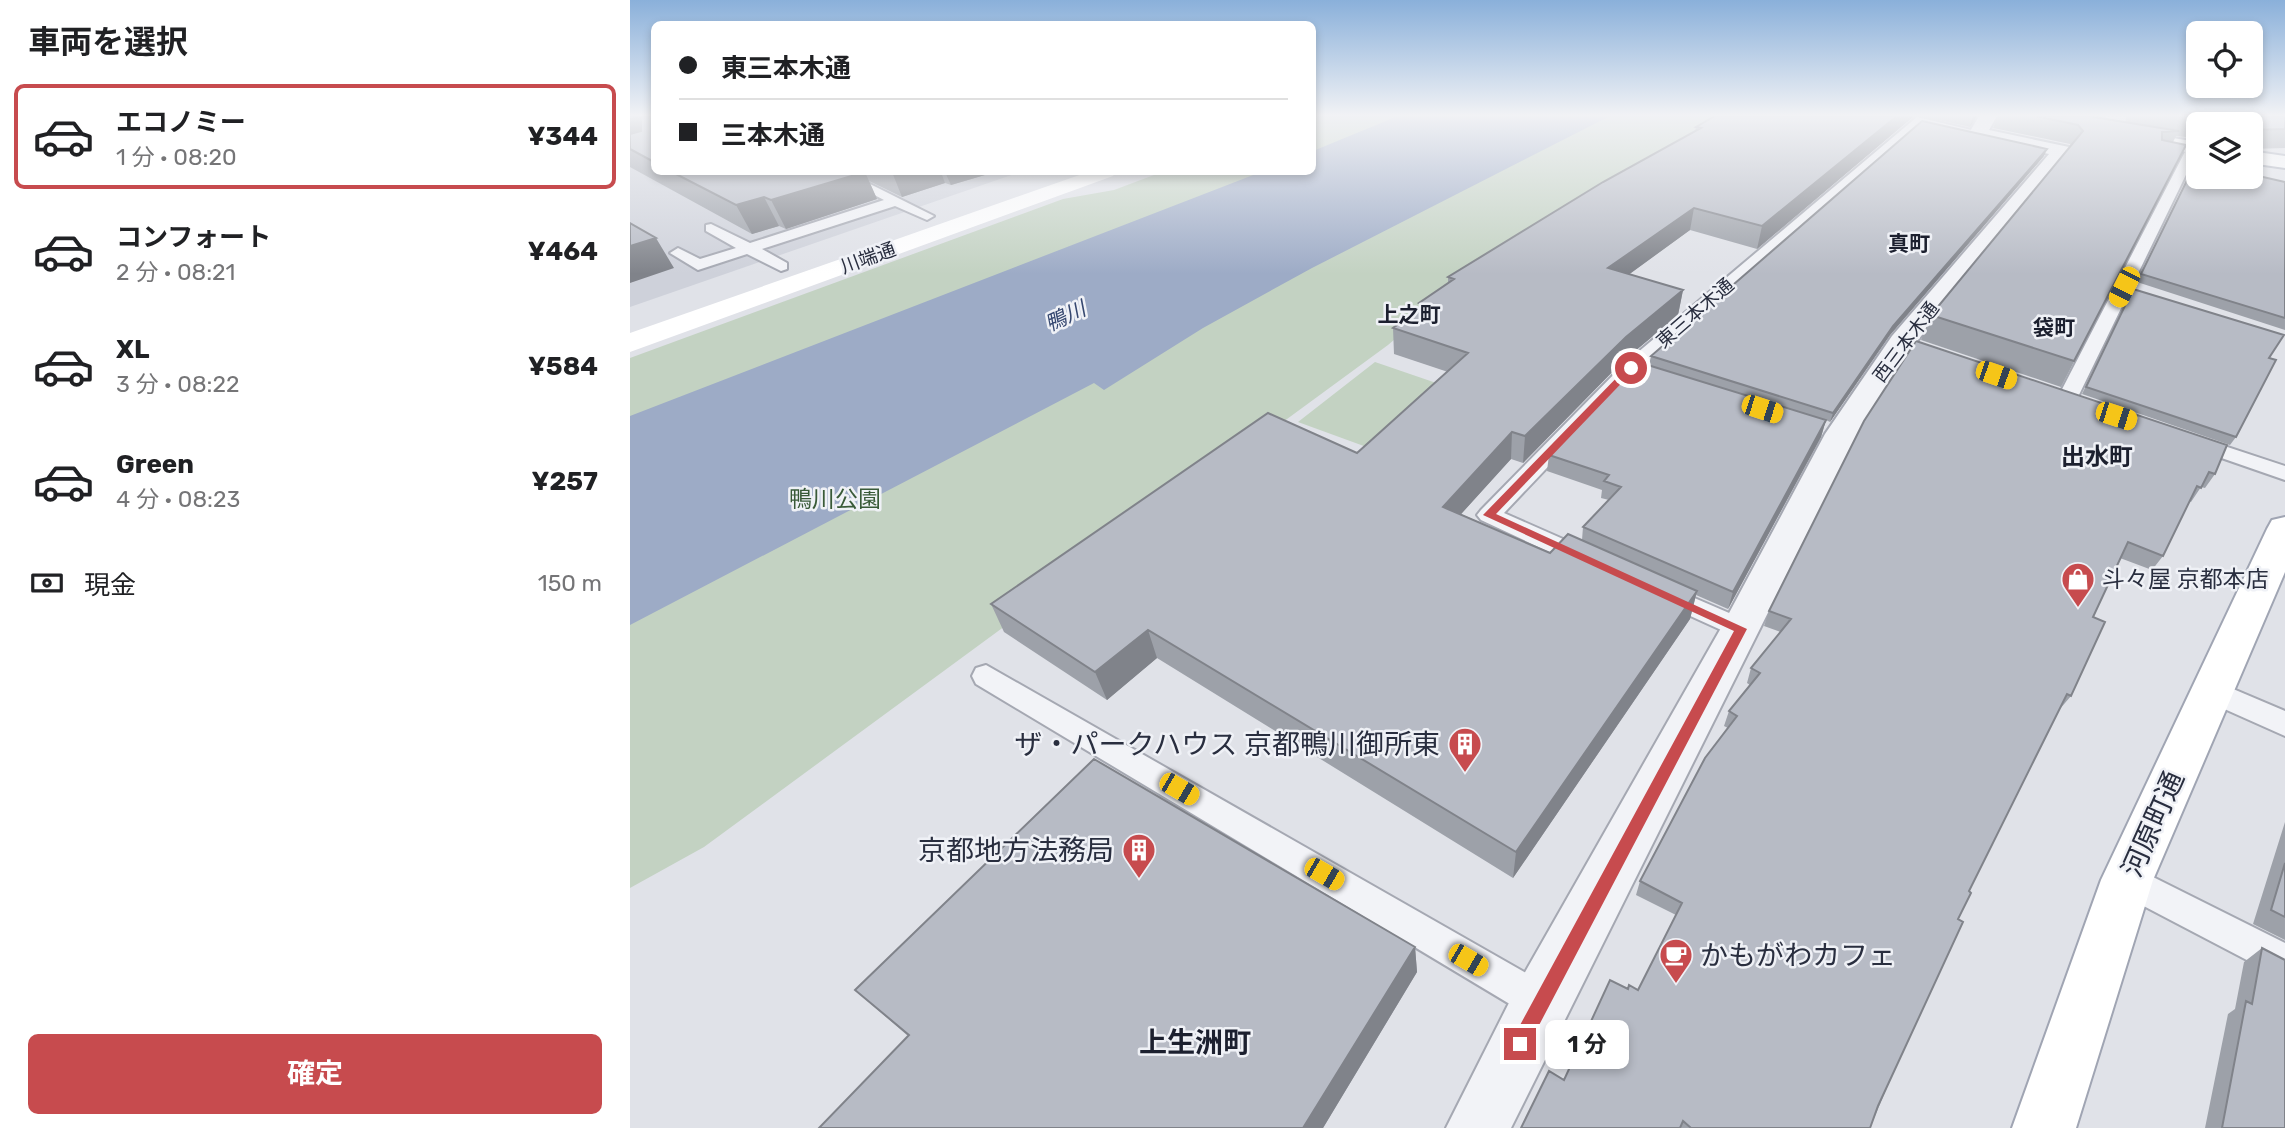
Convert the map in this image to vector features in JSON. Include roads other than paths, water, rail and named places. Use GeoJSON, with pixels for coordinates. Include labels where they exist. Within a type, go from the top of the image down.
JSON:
{"type":"FeatureCollection","features":[{"type":"Feature","properties":{"kind":"street","name":"西三本木通"},"geometry":{"type":"LineString","coordinates":[[1478,1128],[1541,1002],[1741,629],[1834,432],[1915,347],[2049,169]]}},
{"type":"Feature","properties":{"kind":"street","name":"川端通"},"geometry":{"type":"LineString","coordinates":[[630,318],[1048,175]]}},
{"type":"Feature","properties":{"kind":"street","name":"川端通"},"geometry":{"type":"LineString","coordinates":[[630,343],[1098,175]]}},
{"type":"Feature","properties":{"kind":"street","name":"河原町通"},"geometry":{"type":"LineString","coordinates":[[2044,1128],[2127,880],[2285,530]]}},
{"type":"Feature","properties":{"kind":"lane","name":"東三本木通"},"geometry":{"type":"LineString","coordinates":[[1602,566],[1489,515],[1631,368],[1862,169]]}},
{"type":"Feature","properties":{"kind":"lane"},"geometry":{"type":"LineString","coordinates":[[2042,390],[2074,401],[2131,289],[2185,169]]}},
{"type":"Feature","properties":{"kind":"lane"},"geometry":{"type":"LineString","coordinates":[[842,175],[927,216]]}},
{"type":"Feature","properties":{"kind":"lane"},"geometry":{"type":"LineString","coordinates":[[678,253],[698,265],[895,201]]}},
{"type":"Feature","properties":{"kind":"lane"},"geometry":{"type":"LineString","coordinates":[[711,228],[781,267]]}},
{"type":"Feature","properties":{"kind":"lane"},"geometry":{"type":"LineString","coordinates":[[1631,368],[1658,376]]}},
{"type":"Feature","properties":{"kind":"lane"},"geometry":{"type":"LineString","coordinates":[[2173,435],[2285,473]]}},
{"type":"Feature","properties":{"kind":"lane"},"geometry":{"type":"LineString","coordinates":[[1640,583],[1741,629]]}},
{"type":"Feature","properties":{"kind":"lane"},"geometry":{"type":"LineString","coordinates":[[986,676],[1541,1002]]}},
{"type":"Feature","properties":{"kind":"lane"},"geometry":{"type":"LineString","coordinates":[[2212,691],[2285,724]]}},
{"type":"Feature","properties":{"kind":"lane"},"geometry":{"type":"LineString","coordinates":[[2127,880],[2285,962]]}},
{"type":"Feature","properties":{"kind":"water","name":"鴨川"},"geometry":{"type":"Polygon","coordinates":[[[1316,169],[1507,169],[1312,268],[1203,328],[1104,390],[1094,383],[630,625],[630,416],[1253,175],[1316,175],[1316,169]]]}},
{"type":"Feature","properties":{"kind":"place","name":"斗々屋 京都本店"},"geometry":{"type":"Point","coordinates":[2078,609]}},
{"type":"Feature","properties":{"kind":"place","name":"ザ・パークハウス 京都鴨川御所東"},"geometry":{"type":"Point","coordinates":[1465,774]}},
{"type":"Feature","properties":{"kind":"place","name":"京都地方法務局"},"geometry":{"type":"Point","coordinates":[1139,880]}},
{"type":"Feature","properties":{"kind":"place","name":"かもがわカフェ"},"geometry":{"type":"Point","coordinates":[1676,985]}},
{"type":"Feature","properties":{"kind":"district","name":"真町"},"geometry":{"type":"Point","coordinates":[1909,243]}},
{"type":"Feature","properties":{"kind":"district","name":"上之町"},"geometry":{"type":"Point","coordinates":[1409,314]}},
{"type":"Feature","properties":{"kind":"district","name":"袋町"},"geometry":{"type":"Point","coordinates":[2054,327]}},
{"type":"Feature","properties":{"kind":"district","name":"出水町"},"geometry":{"type":"Point","coordinates":[2097,457]}},
{"type":"Feature","properties":{"kind":"district","name":"上生洲町"},"geometry":{"type":"Point","coordinates":[1195,1042]}},
{"type":"Feature","properties":{"kind":"park label","name":"鴨川公園"},"geometry":{"type":"Point","coordinates":[835,499]}}]}
